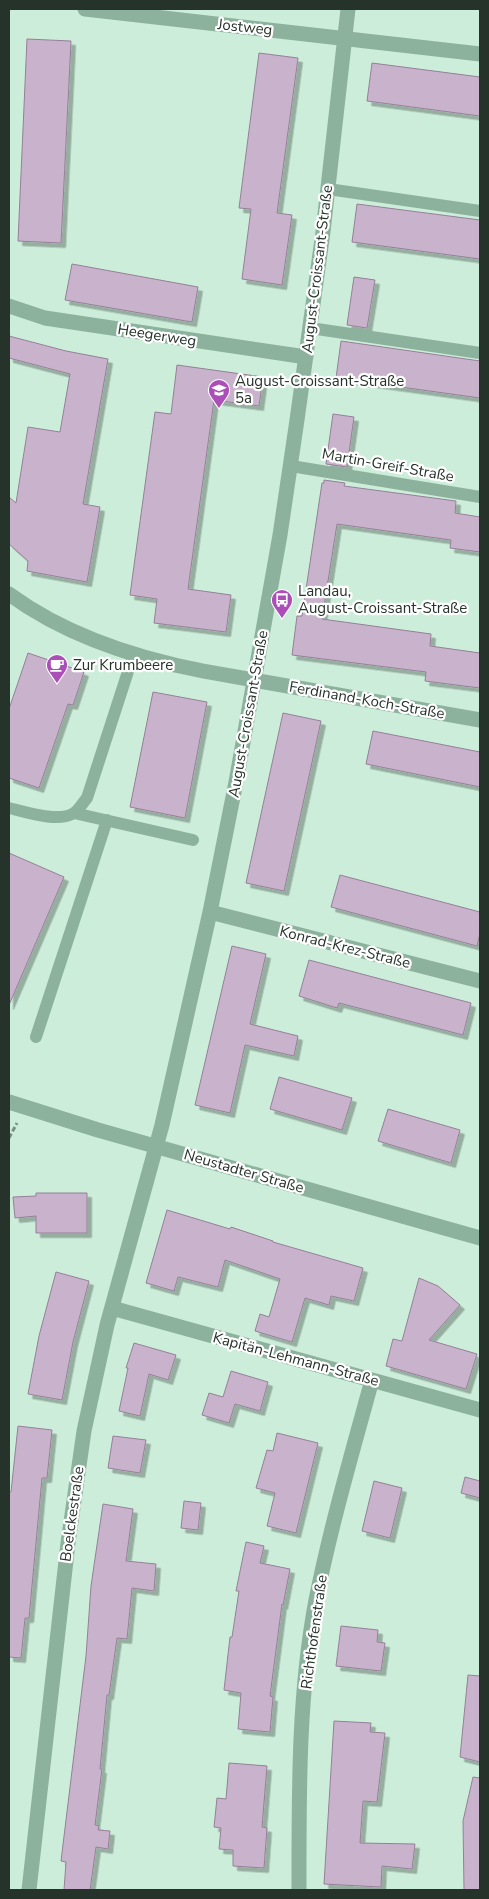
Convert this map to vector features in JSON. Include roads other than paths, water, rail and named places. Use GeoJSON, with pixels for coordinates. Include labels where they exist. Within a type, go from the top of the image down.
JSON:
{"type":"FeatureCollection","features":[{"type":"Feature","properties":{"kind":"street","name":"Jostweg"},"geometry":{"type":"LineString","coordinates":[[85,9],[123,11],[480,54]]}},
{"type":"Feature","properties":{"kind":"street","name":"August-Croissant-Straße"},"geometry":{"type":"LineString","coordinates":[[156,1146],[210,912],[254,680],[291,466],[328,190],[348,9]]}},
{"type":"Feature","properties":{"kind":"street","name":"Heegerweg"},"geometry":{"type":"LineString","coordinates":[[9,306],[52,319],[306,357]]}},
{"type":"Feature","properties":{"kind":"street","name":"Ferdinand-Koch-Straße"},"geometry":{"type":"LineString","coordinates":[[9,594],[66,629],[134,653],[185,668],[480,720]]}},
{"type":"Feature","properties":{"kind":"street","name":"Konrad-Krez-Straße"},"geometry":{"type":"LineString","coordinates":[[210,912],[480,981]]}},
{"type":"Feature","properties":{"kind":"street","name":"Neustadter Straße"},"geometry":{"type":"LineString","coordinates":[[9,1102],[98,1130],[480,1238]]}},
{"type":"Feature","properties":{"kind":"street","name":"Boelckestraße"},"geometry":{"type":"LineString","coordinates":[[29,1890],[76,1485],[92,1385],[156,1146]]}},
{"type":"Feature","properties":{"kind":"street","name":"Kapitän-Lehmann-Straße"},"geometry":{"type":"LineString","coordinates":[[112,1308],[480,1410]]}},
{"type":"Feature","properties":{"kind":"street","name":"Richthofenstraße"},"geometry":{"type":"LineString","coordinates":[[299,1890],[302,1736],[308,1661],[316,1601],[350,1457],[372,1380]]}},
{"type":"Feature","properties":{"kind":"lane"},"geometry":{"type":"LineString","coordinates":[[328,190],[480,211]]}},
{"type":"Feature","properties":{"kind":"lane"},"geometry":{"type":"LineString","coordinates":[[310,328],[480,353]]}},
{"type":"Feature","properties":{"kind":"lane","name":"Martin-Greif-Straße"},"geometry":{"type":"LineString","coordinates":[[291,466],[480,497]]}},
{"type":"Feature","properties":{"kind":"lane"},"geometry":{"type":"LineString","coordinates":[[74,813],[87,798],[134,653]]}},
{"type":"Feature","properties":{"kind":"lane"},"geometry":{"type":"LineString","coordinates":[[9,808],[49,817],[60,817],[74,813],[193,840]]}},
{"type":"Feature","properties":{"kind":"lane"},"geometry":{"type":"LineString","coordinates":[[36,1037],[107,820]]}},
{"type":"Feature","properties":{"kind":"place","name":"August-Croissant-Straße 5a"},"geometry":{"type":"Point","coordinates":[219,409]}},
{"type":"Feature","properties":{"kind":"place","name":"Landau, August-Croissant-Straße"},"geometry":{"type":"Point","coordinates":[282,619]}},
{"type":"Feature","properties":{"kind":"place","name":"Zur Krumbeere"},"geometry":{"type":"Point","coordinates":[57,684]}}]}
